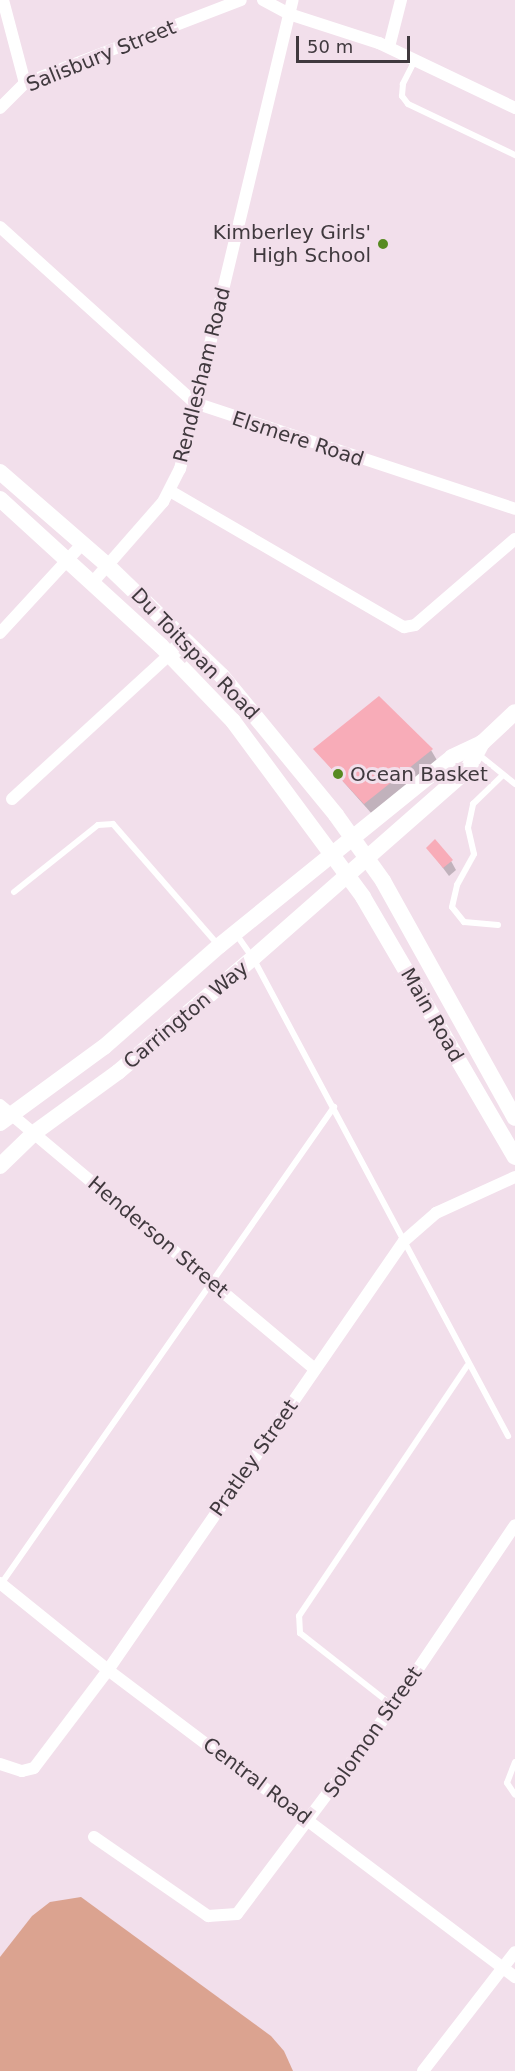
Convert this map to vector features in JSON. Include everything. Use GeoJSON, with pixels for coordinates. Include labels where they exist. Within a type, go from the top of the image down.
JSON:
{"type":"FeatureCollection","features":[{"type":"Feature","properties":{"kind":"street"},"geometry":{"type":"LineString","coordinates":[[3,0],[25,82]]}},
{"type":"Feature","properties":{"kind":"street","name":"Salisbury Street"},"geometry":{"type":"LineString","coordinates":[[0,108],[25,82],[241,0]]}},
{"type":"Feature","properties":{"kind":"street"},"geometry":{"type":"LineString","coordinates":[[263,0],[289,14],[389,47],[515,108]]}},
{"type":"Feature","properties":{"kind":"street","name":"Rendlesham Road"},"geometry":{"type":"LineString","coordinates":[[92,583],[170,491],[180,469],[293,0]]}},
{"type":"Feature","properties":{"kind":"street"},"geometry":{"type":"LineString","coordinates":[[389,47],[401,0]]}},
{"type":"Feature","properties":{"kind":"street","name":"Elsmere Road"},"geometry":{"type":"LineString","coordinates":[[0,227],[195,403],[515,509]]}},
{"type":"Feature","properties":{"kind":"street","name":"Du Toitspan Road"},"geometry":{"type":"LineString","coordinates":[[0,471],[108,566],[255,713],[366,858]]}},
{"type":"Feature","properties":{"kind":"street"},"geometry":{"type":"LineString","coordinates":[[170,491],[404,627],[415,625],[515,540]]}},
{"type":"Feature","properties":{"kind":"street","name":"Du Toitspan Road"},"geometry":{"type":"LineString","coordinates":[[0,499],[170,654],[232,721],[347,873]]}},
{"type":"Feature","properties":{"kind":"street"},"geometry":{"type":"LineString","coordinates":[[0,633],[69,561],[83,543]]}},
{"type":"Feature","properties":{"kind":"street"},"geometry":{"type":"LineString","coordinates":[[12,799],[170,654],[182,638]]}},
{"type":"Feature","properties":{"kind":"street"},"geometry":{"type":"LineString","coordinates":[[476,748],[515,712]]}},
{"type":"Feature","properties":{"kind":"street","name":"Carrington Way"},"geometry":{"type":"LineString","coordinates":[[3,1114],[104,1047],[219,946],[452,757],[476,748]]}},
{"type":"Feature","properties":{"kind":"street","name":"Carrington Way"},"geometry":{"type":"LineString","coordinates":[[0,1166],[34,1133],[118,1072],[253,958],[468,769],[476,748]]}},
{"type":"Feature","properties":{"kind":"street","name":"Main Road"},"geometry":{"type":"LineString","coordinates":[[366,858],[383,881],[515,1118]]}},
{"type":"Feature","properties":{"kind":"street","name":"Main Road"},"geometry":{"type":"LineString","coordinates":[[347,873],[515,1157]]}},
{"type":"Feature","properties":{"kind":"street","name":"Henderson Street"},"geometry":{"type":"LineString","coordinates":[[3,1114],[34,1133],[315,1369]]}},
{"type":"Feature","properties":{"kind":"street","name":"Pratley Street"},"geometry":{"type":"LineString","coordinates":[[0,1764],[22,1771],[34,1768],[108,1670],[404,1240],[436,1213],[515,1177]]}},
{"type":"Feature","properties":{"kind":"street","name":"Solomon Street"},"geometry":{"type":"LineString","coordinates":[[94,1837],[208,1916],[228,1917],[245,1905],[393,1706],[515,1525]]}},
{"type":"Feature","properties":{"kind":"street","name":"Central Road"},"geometry":{"type":"LineString","coordinates":[[0,1583],[108,1670],[310,1820],[515,1977]]}},
{"type":"Feature","properties":{"kind":"street"},"geometry":{"type":"LineString","coordinates":[[423,2071],[515,1952]]}},
{"type":"Feature","properties":{"kind":"lane"},"geometry":{"type":"LineString","coordinates":[[416,60],[403,84],[402,96],[408,104],[515,155]]}},
{"type":"Feature","properties":{"kind":"lane"},"geometry":{"type":"LineString","coordinates":[[476,748],[502,776],[515,784]]}},
{"type":"Feature","properties":{"kind":"lane"},"geometry":{"type":"LineString","coordinates":[[498,925],[464,922],[452,907],[458,885],[474,854],[468,828],[473,804],[502,776]]}},
{"type":"Feature","properties":{"kind":"lane"},"geometry":{"type":"LineString","coordinates":[[14,892],[98,825],[113,824],[219,946]]}},
{"type":"Feature","properties":{"kind":"lane"},"geometry":{"type":"LineString","coordinates":[[236,933],[253,958],[334,1107],[467,1366],[508,1436]]}},
{"type":"Feature","properties":{"kind":"lane"},"geometry":{"type":"LineString","coordinates":[[0,1583],[213,1283],[334,1107]]}},
{"type":"Feature","properties":{"kind":"lane"},"geometry":{"type":"LineString","coordinates":[[393,1706],[300,1633],[299,1617],[467,1366]]}},
{"type":"Feature","properties":{"kind":"lane"},"geometry":{"type":"LineString","coordinates":[[515,1762],[507,1783],[515,1795]]}},
{"type":"Feature","properties":{"kind":"shaded area"},"geometry":{"type":"Polygon","coordinates":[[[81,1897],[271,2036],[284,2051],[293,2071],[0,2071],[0,1957],[32,1916],[50,1902],[81,1897]]]}},
{"type":"Feature","properties":{"kind":"building"},"geometry":{"type":"Polygon","coordinates":[[[379,696],[433,749],[364,804],[313,749],[379,696]]]}},
{"type":"Feature","properties":{"kind":"building"},"geometry":{"type":"Polygon","coordinates":[[[435,839],[453,860],[443,868],[426,848],[435,839]]]}},
{"type":"Feature","properties":{"kind":"place","name":"Kimberley Girls' High School"},"geometry":{"type":"Point","coordinates":[383,244]}},
{"type":"Feature","properties":{"kind":"place","name":"Ocean Basket"},"geometry":{"type":"Point","coordinates":[338,774]}}]}
